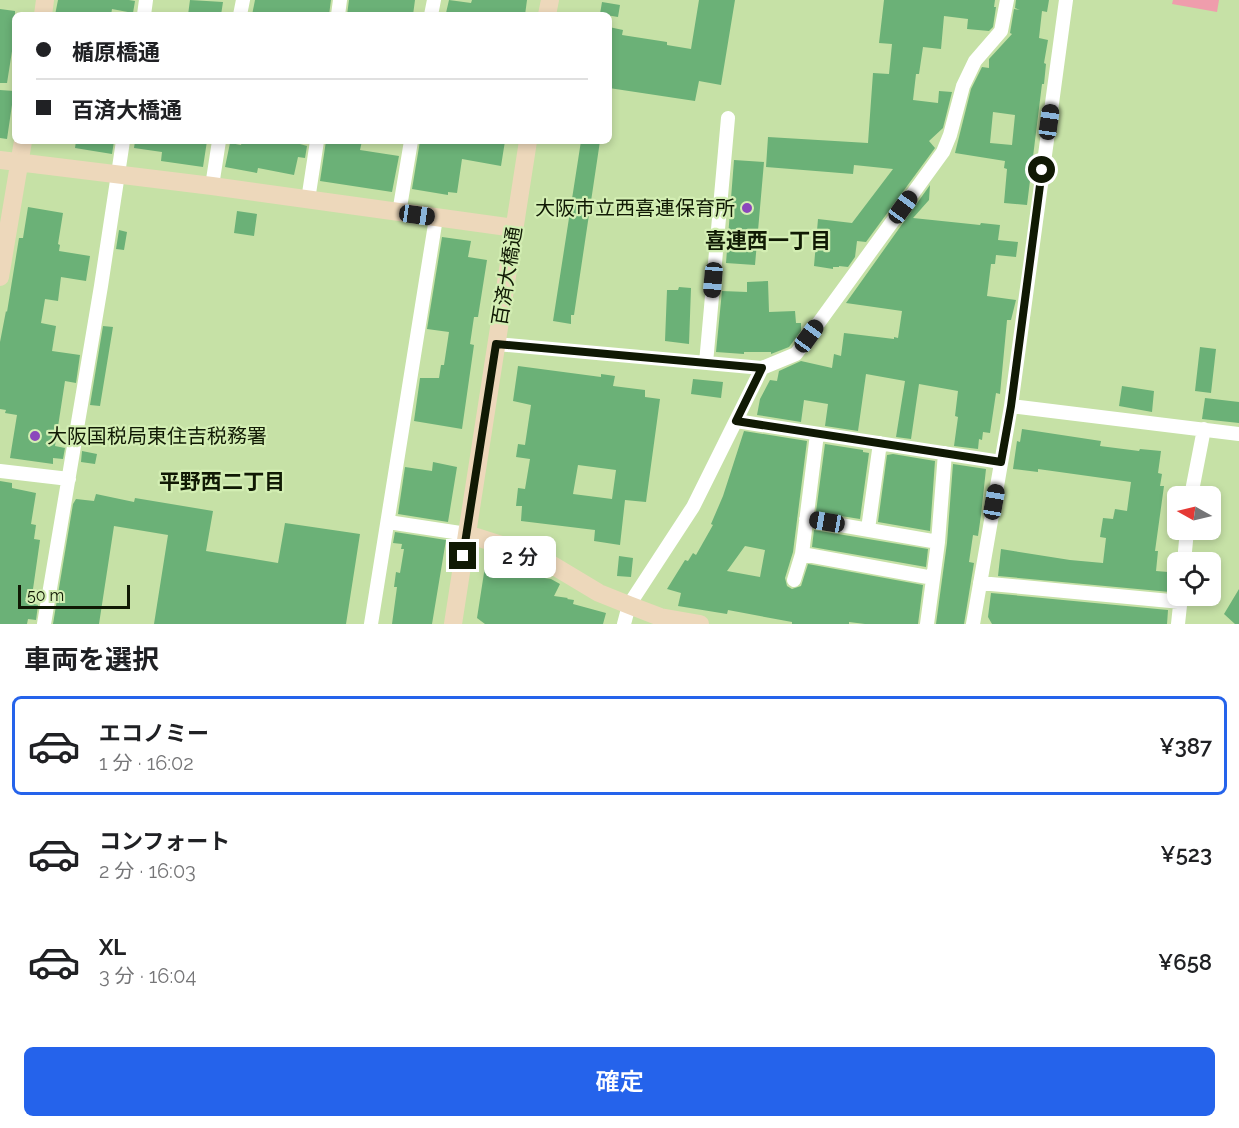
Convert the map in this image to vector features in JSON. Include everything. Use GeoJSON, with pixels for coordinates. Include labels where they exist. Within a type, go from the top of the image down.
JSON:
{"type":"FeatureCollection","features":[{"type":"Feature","properties":{"kind":"street"},"geometry":{"type":"LineString","coordinates":[[496,344],[762,368],[796,354],[943,152],[963,86],[975,61],[1001,31],[1007,0]]}},
{"type":"Feature","properties":{"kind":"street"},"geometry":{"type":"LineString","coordinates":[[973,624],[1011,406],[1066,0]]}},
{"type":"Feature","properties":{"kind":"street"},"geometry":{"type":"LineString","coordinates":[[706,363],[728,118]]}},
{"type":"Feature","properties":{"kind":"street"},"geometry":{"type":"LineString","coordinates":[[0,277],[23,144]]}},
{"type":"Feature","properties":{"kind":"street"},"geometry":{"type":"LineString","coordinates":[[44,624],[123,144]]}},
{"type":"Feature","properties":{"kind":"street"},"geometry":{"type":"LineString","coordinates":[[212,186],[219,144]]}},
{"type":"Feature","properties":{"kind":"street"},"geometry":{"type":"LineString","coordinates":[[308,200],[317,144]]}},
{"type":"Feature","properties":{"kind":"street"},"geometry":{"type":"LineString","coordinates":[[399,213],[410,144]]}},
{"type":"Feature","properties":{"kind":"street","name":"百済大橋通"},"geometry":{"type":"LineString","coordinates":[[453,624],[528,144]]}},
{"type":"Feature","properties":{"kind":"street"},"geometry":{"type":"LineString","coordinates":[[0,160],[212,186],[515,228]]}},
{"type":"Feature","properties":{"kind":"street"},"geometry":{"type":"LineString","coordinates":[[371,624],[436,218]]}},
{"type":"Feature","properties":{"kind":"street"},"geometry":{"type":"LineString","coordinates":[[624,624],[629,605],[693,507],[762,368]]}},
{"type":"Feature","properties":{"kind":"street"},"geometry":{"type":"LineString","coordinates":[[1011,406],[1239,434]]}},
{"type":"Feature","properties":{"kind":"street"},"geometry":{"type":"LineString","coordinates":[[736,421],[1001,462]]}},
{"type":"Feature","properties":{"kind":"street"},"geometry":{"type":"LineString","coordinates":[[1193,486],[1204,429]]}},
{"type":"Feature","properties":{"kind":"street"},"geometry":{"type":"LineString","coordinates":[[794,580],[802,554],[817,434]]}},
{"type":"Feature","properties":{"kind":"street"},"geometry":{"type":"LineString","coordinates":[[868,530],[880,444]]}},
{"type":"Feature","properties":{"kind":"street"},"geometry":{"type":"LineString","coordinates":[[927,624],[939,542],[945,453]]}},
{"type":"Feature","properties":{"kind":"street"},"geometry":{"type":"LineString","coordinates":[[0,471],[69,479]]}},
{"type":"Feature","properties":{"kind":"street"},"geometry":{"type":"LineString","coordinates":[[806,519],[939,542]]}},
{"type":"Feature","properties":{"kind":"street"},"geometry":{"type":"LineString","coordinates":[[388,522],[467,534],[539,557],[599,593],[660,617],[700,624]]}},
{"type":"Feature","properties":{"kind":"street"},"geometry":{"type":"LineString","coordinates":[[802,554],[933,578]]}},
{"type":"Feature","properties":{"kind":"street"},"geometry":{"type":"LineString","coordinates":[[980,583],[1167,598]]}},
{"type":"Feature","properties":{"kind":"street"},"geometry":{"type":"LineString","coordinates":[[1178,624],[1180,606]]}},
{"type":"Feature","properties":{"kind":"shaded area"},"geometry":{"type":"Polygon","coordinates":[[[1173,0],[1219,0],[1217,12],[1172,4],[1173,0]]]}},
{"type":"Feature","properties":{"kind":"building"},"geometry":{"type":"Polygon","coordinates":[[[58,0],[135,1],[133,12],[112,9],[112,12],[56,12],[58,0]]]}},
{"type":"Feature","properties":{"kind":"building"},"geometry":{"type":"Polygon","coordinates":[[[190,0],[223,2],[221,12],[188,12],[190,0]]]}},
{"type":"Feature","properties":{"kind":"building"},"geometry":{"type":"Polygon","coordinates":[[[255,0],[331,0],[329,12],[253,12],[255,0]]]}},
{"type":"Feature","properties":{"kind":"building"},"geometry":{"type":"Polygon","coordinates":[[[349,0],[415,0],[413,12],[347,12],[349,0]]]}},
{"type":"Feature","properties":{"kind":"building"},"geometry":{"type":"Polygon","coordinates":[[[449,0],[471,3],[472,0],[527,0],[525,12],[446,12],[449,0]]]}},
{"type":"Feature","properties":{"kind":"building"},"geometry":{"type":"Polygon","coordinates":[[[699,0],[735,0],[721,85],[699,81],[695,101],[612,88],[612,28],[623,30],[622,35],[667,42],[667,45],[691,49],[699,0]]]}},
{"type":"Feature","properties":{"kind":"building"},"geometry":{"type":"Polygon","coordinates":[[[884,0],[995,0],[993,27],[989,31],[967,29],[968,19],[944,16],[941,49],[923,47],[919,74],[916,74],[913,100],[938,103],[939,91],[952,92],[943,128],[929,141],[935,148],[866,242],[857,241],[855,257],[848,267],[839,266],[833,269],[814,266],[818,219],[852,223],[893,169],[854,165],[853,174],[766,167],[768,137],[868,143],[873,73],[889,74],[892,44],[879,43],[884,0]]]}},
{"type":"Feature","properties":{"kind":"building"},"geometry":{"type":"Polygon","coordinates":[[[1016,0],[1049,0],[1047,12],[1042,11],[1039,38],[1048,40],[1027,205],[1004,203],[1007,169],[1004,168],[1005,161],[955,153],[971,89],[982,67],[989,68],[989,59],[1012,34],[1010,33],[1014,9],[1020,10],[1015,8],[1016,0]],[[993,112],[990,143],[1012,145],[1015,115],[993,112]]]}},
{"type":"Feature","properties":{"kind":"building"},"geometry":{"type":"Polygon","coordinates":[[[602,2],[620,5],[618,17],[612,16],[612,12],[600,12],[602,2]]]}},
{"type":"Feature","properties":{"kind":"building"},"geometry":{"type":"Polygon","coordinates":[[[0,9],[15,12],[12,12],[12,51],[7,83],[0,83],[0,9]]]}},
{"type":"Feature","properties":{"kind":"building"},"geometry":{"type":"Polygon","coordinates":[[[0,90],[12,91],[7,139],[0,138],[0,90]]]}},
{"type":"Feature","properties":{"kind":"building"},"geometry":{"type":"Polygon","coordinates":[[[76,144],[114,144],[112,154],[75,148],[76,144]]]}},
{"type":"Feature","properties":{"kind":"building"},"geometry":{"type":"Polygon","coordinates":[[[135,144],[207,144],[203,167],[161,161],[162,152],[134,148],[135,144]]]}},
{"type":"Feature","properties":{"kind":"building"},"geometry":{"type":"Polygon","coordinates":[[[230,144],[300,144],[307,146],[305,158],[298,157],[294,175],[258,168],[257,173],[225,167],[230,144]]]}},
{"type":"Feature","properties":{"kind":"building"},"geometry":{"type":"Polygon","coordinates":[[[326,144],[361,144],[360,150],[399,156],[392,192],[320,181],[326,144]]]}},
{"type":"Feature","properties":{"kind":"building"},"geometry":{"type":"Polygon","coordinates":[[[420,144],[505,144],[501,166],[462,159],[457,193],[448,192],[448,195],[412,189],[420,144]]]}},
{"type":"Feature","properties":{"kind":"building"},"geometry":{"type":"Polygon","coordinates":[[[581,144],[600,144],[574,315],[571,315],[571,324],[553,321],[581,144]]]}},
{"type":"Feature","properties":{"kind":"building"},"geometry":{"type":"Polygon","coordinates":[[[734,160],[764,162],[755,265],[726,263],[734,160]]]}},
{"type":"Feature","properties":{"kind":"building"},"geometry":{"type":"Polygon","coordinates":[[[930,185],[929,200],[913,218],[1000,225],[998,240],[1018,242],[1016,257],[996,255],[995,264],[991,264],[987,296],[1016,300],[1011,320],[1007,320],[1000,394],[996,393],[990,433],[983,432],[982,440],[979,439],[978,449],[954,446],[958,417],[955,416],[958,391],[919,384],[911,439],[896,437],[905,381],[866,374],[858,431],[825,426],[828,404],[804,400],[801,422],[757,415],[760,399],[770,380],[777,381],[779,371],[801,361],[832,368],[834,354],[841,356],[844,333],[898,338],[902,311],[846,303],[930,185]]]}},
{"type":"Feature","properties":{"kind":"building"},"geometry":{"type":"Polygon","coordinates":[[[28,207],[63,213],[59,251],[90,256],[86,281],[61,277],[58,301],[45,299],[41,323],[56,326],[52,351],[80,355],[76,383],[65,381],[55,446],[65,448],[63,459],[53,458],[53,464],[10,458],[17,415],[5,413],[6,410],[0,409],[0,342],[19,238],[23,238],[28,207]]]}},
{"type":"Feature","properties":{"kind":"building"},"geometry":{"type":"Polygon","coordinates":[[[237,211],[257,214],[254,236],[234,233],[237,211]]]}},
{"type":"Feature","properties":{"kind":"building"},"geometry":{"type":"Polygon","coordinates":[[[119,230],[127,232],[124,250],[116,249],[119,230]]]}},
{"type":"Feature","properties":{"kind":"building"},"geometry":{"type":"Polygon","coordinates":[[[442,237],[471,241],[468,257],[487,260],[478,317],[474,317],[470,344],[474,345],[462,429],[414,421],[420,378],[439,378],[441,365],[444,365],[449,332],[427,329],[442,237]]]}},
{"type":"Feature","properties":{"kind":"building"},"geometry":{"type":"Polygon","coordinates":[[[768,281],[769,312],[795,311],[796,323],[801,323],[801,331],[789,347],[771,354],[771,352],[744,352],[744,354],[716,352],[722,291],[747,292],[747,282],[768,281]]]}},
{"type":"Feature","properties":{"kind":"building"},"geometry":{"type":"Polygon","coordinates":[[[679,287],[691,288],[689,344],[665,341],[667,290],[678,290],[679,287]]]}},
{"type":"Feature","properties":{"kind":"building"},"geometry":{"type":"Polygon","coordinates":[[[103,326],[113,327],[100,406],[90,405],[103,326]]]}},
{"type":"Feature","properties":{"kind":"building"},"geometry":{"type":"Polygon","coordinates":[[[1200,347],[1216,349],[1211,393],[1195,391],[1200,347]]]}},
{"type":"Feature","properties":{"kind":"building"},"geometry":{"type":"Polygon","coordinates":[[[518,366],[601,377],[601,374],[615,376],[613,386],[645,390],[645,397],[660,399],[646,502],[625,500],[620,545],[594,541],[595,530],[521,521],[522,506],[516,506],[518,488],[525,489],[530,459],[516,457],[518,444],[525,445],[531,405],[513,401],[518,366]],[[578,465],[573,494],[612,499],[616,470],[578,465]]]}},
{"type":"Feature","properties":{"kind":"building"},"geometry":{"type":"Polygon","coordinates":[[[693,379],[723,382],[721,398],[691,394],[693,379]]]}},
{"type":"Feature","properties":{"kind":"building"},"geometry":{"type":"Polygon","coordinates":[[[1122,386],[1154,391],[1152,412],[1119,406],[1122,386]]]}},
{"type":"Feature","properties":{"kind":"building"},"geometry":{"type":"Polygon","coordinates":[[[1205,398],[1239,402],[1239,423],[1202,419],[1205,398]]]}},
{"type":"Feature","properties":{"kind":"building"},"geometry":{"type":"Polygon","coordinates":[[[1022,429],[1101,441],[1100,446],[1161,451],[1158,473],[1162,474],[1160,486],[1164,486],[1155,551],[1158,551],[1156,571],[1167,572],[1167,592],[998,576],[1001,549],[1103,563],[1106,538],[1100,537],[1103,518],[1113,519],[1115,509],[1127,511],[1131,482],[1038,469],[1038,472],[1013,469],[1017,441],[1020,442],[1022,429]]]}},
{"type":"Feature","properties":{"kind":"building"},"geometry":{"type":"Polygon","coordinates":[[[744,431],[807,441],[793,552],[785,578],[787,586],[792,589],[801,586],[808,564],[923,585],[918,624],[849,622],[849,624],[792,624],[792,622],[728,610],[727,614],[678,606],[681,593],[667,589],[685,560],[688,561],[693,553],[696,555],[713,525],[711,524],[723,496],[744,431]],[[745,546],[727,571],[760,577],[765,550],[745,546]]]}},
{"type":"Feature","properties":{"kind":"building"},"geometry":{"type":"Polygon","coordinates":[[[825,444],[869,453],[860,519],[816,512],[825,444]]]}},
{"type":"Feature","properties":{"kind":"building"},"geometry":{"type":"Polygon","coordinates":[[[82,451],[97,454],[95,464],[81,462],[82,451]]]}},
{"type":"Feature","properties":{"kind":"building"},"geometry":{"type":"Polygon","coordinates":[[[887,455],[935,461],[930,531],[878,522],[887,455]]]}},
{"type":"Feature","properties":{"kind":"building"},"geometry":{"type":"Polygon","coordinates":[[[433,462],[457,467],[448,522],[398,514],[405,467],[432,471],[433,462]]]}},
{"type":"Feature","properties":{"kind":"building"},"geometry":{"type":"Polygon","coordinates":[[[953,464],[986,469],[978,536],[973,535],[969,562],[974,563],[964,624],[936,624],[947,543],[953,464]]]}},
{"type":"Feature","properties":{"kind":"building"},"geometry":{"type":"Polygon","coordinates":[[[0,481],[12,483],[12,488],[36,493],[31,524],[36,525],[34,539],[40,540],[31,603],[38,605],[36,620],[28,619],[27,624],[0,624],[0,481]]]}},
{"type":"Feature","properties":{"kind":"building"},"geometry":{"type":"Polygon","coordinates":[[[96,494],[134,502],[135,498],[213,511],[206,551],[278,563],[285,523],[360,534],[346,624],[154,624],[168,535],[114,526],[99,624],[53,624],[73,504],[76,499],[94,501],[96,494]]]}},
{"type":"Feature","properties":{"kind":"building"},"geometry":{"type":"Polygon","coordinates":[[[814,530],[928,549],[926,567],[812,547],[814,530]]]}},
{"type":"Feature","properties":{"kind":"building"},"geometry":{"type":"Polygon","coordinates":[[[395,532],[446,540],[432,624],[392,624],[397,587],[394,587],[396,572],[400,573],[404,549],[401,549],[402,544],[393,543],[395,532]]]}},
{"type":"Feature","properties":{"kind":"building"},"geometry":{"type":"Polygon","coordinates":[[[619,556],[633,558],[631,577],[617,576],[619,556]]]}},
{"type":"Feature","properties":{"kind":"building"},"geometry":{"type":"Polygon","coordinates":[[[486,560],[521,565],[519,574],[551,579],[560,584],[554,596],[568,598],[574,600],[573,604],[606,613],[603,624],[485,624],[477,618],[486,560]]]}},
{"type":"Feature","properties":{"kind":"building"},"geometry":{"type":"Polygon","coordinates":[[[1239,589],[1239,624],[1235,624],[1224,614],[1239,589]]]}},
{"type":"Feature","properties":{"kind":"building"},"geometry":{"type":"Polygon","coordinates":[[[991,593],[1168,610],[1167,624],[992,624],[988,617],[991,593]]]}},
{"type":"Feature","properties":{"kind":"place","name":"大阪市立西喜連保育所"},"geometry":{"type":"Point","coordinates":[747,208]}},
{"type":"Feature","properties":{"kind":"place","name":"大阪国税局東住吉税務署"},"geometry":{"type":"Point","coordinates":[35,436]}},
{"type":"Feature","properties":{"kind":"district","name":"喜連西一丁目"},"geometry":{"type":"Point","coordinates":[768,241]}},
{"type":"Feature","properties":{"kind":"district","name":"平野西二丁目"},"geometry":{"type":"Point","coordinates":[222,482]}},
{"type":"Feature","properties":{"kind":"route"},"geometry":{"type":"LineString","coordinates":[[463,556],[496,344],[762,368],[736,421],[1001,462],[1011,406],[1042,170]]}}]}
